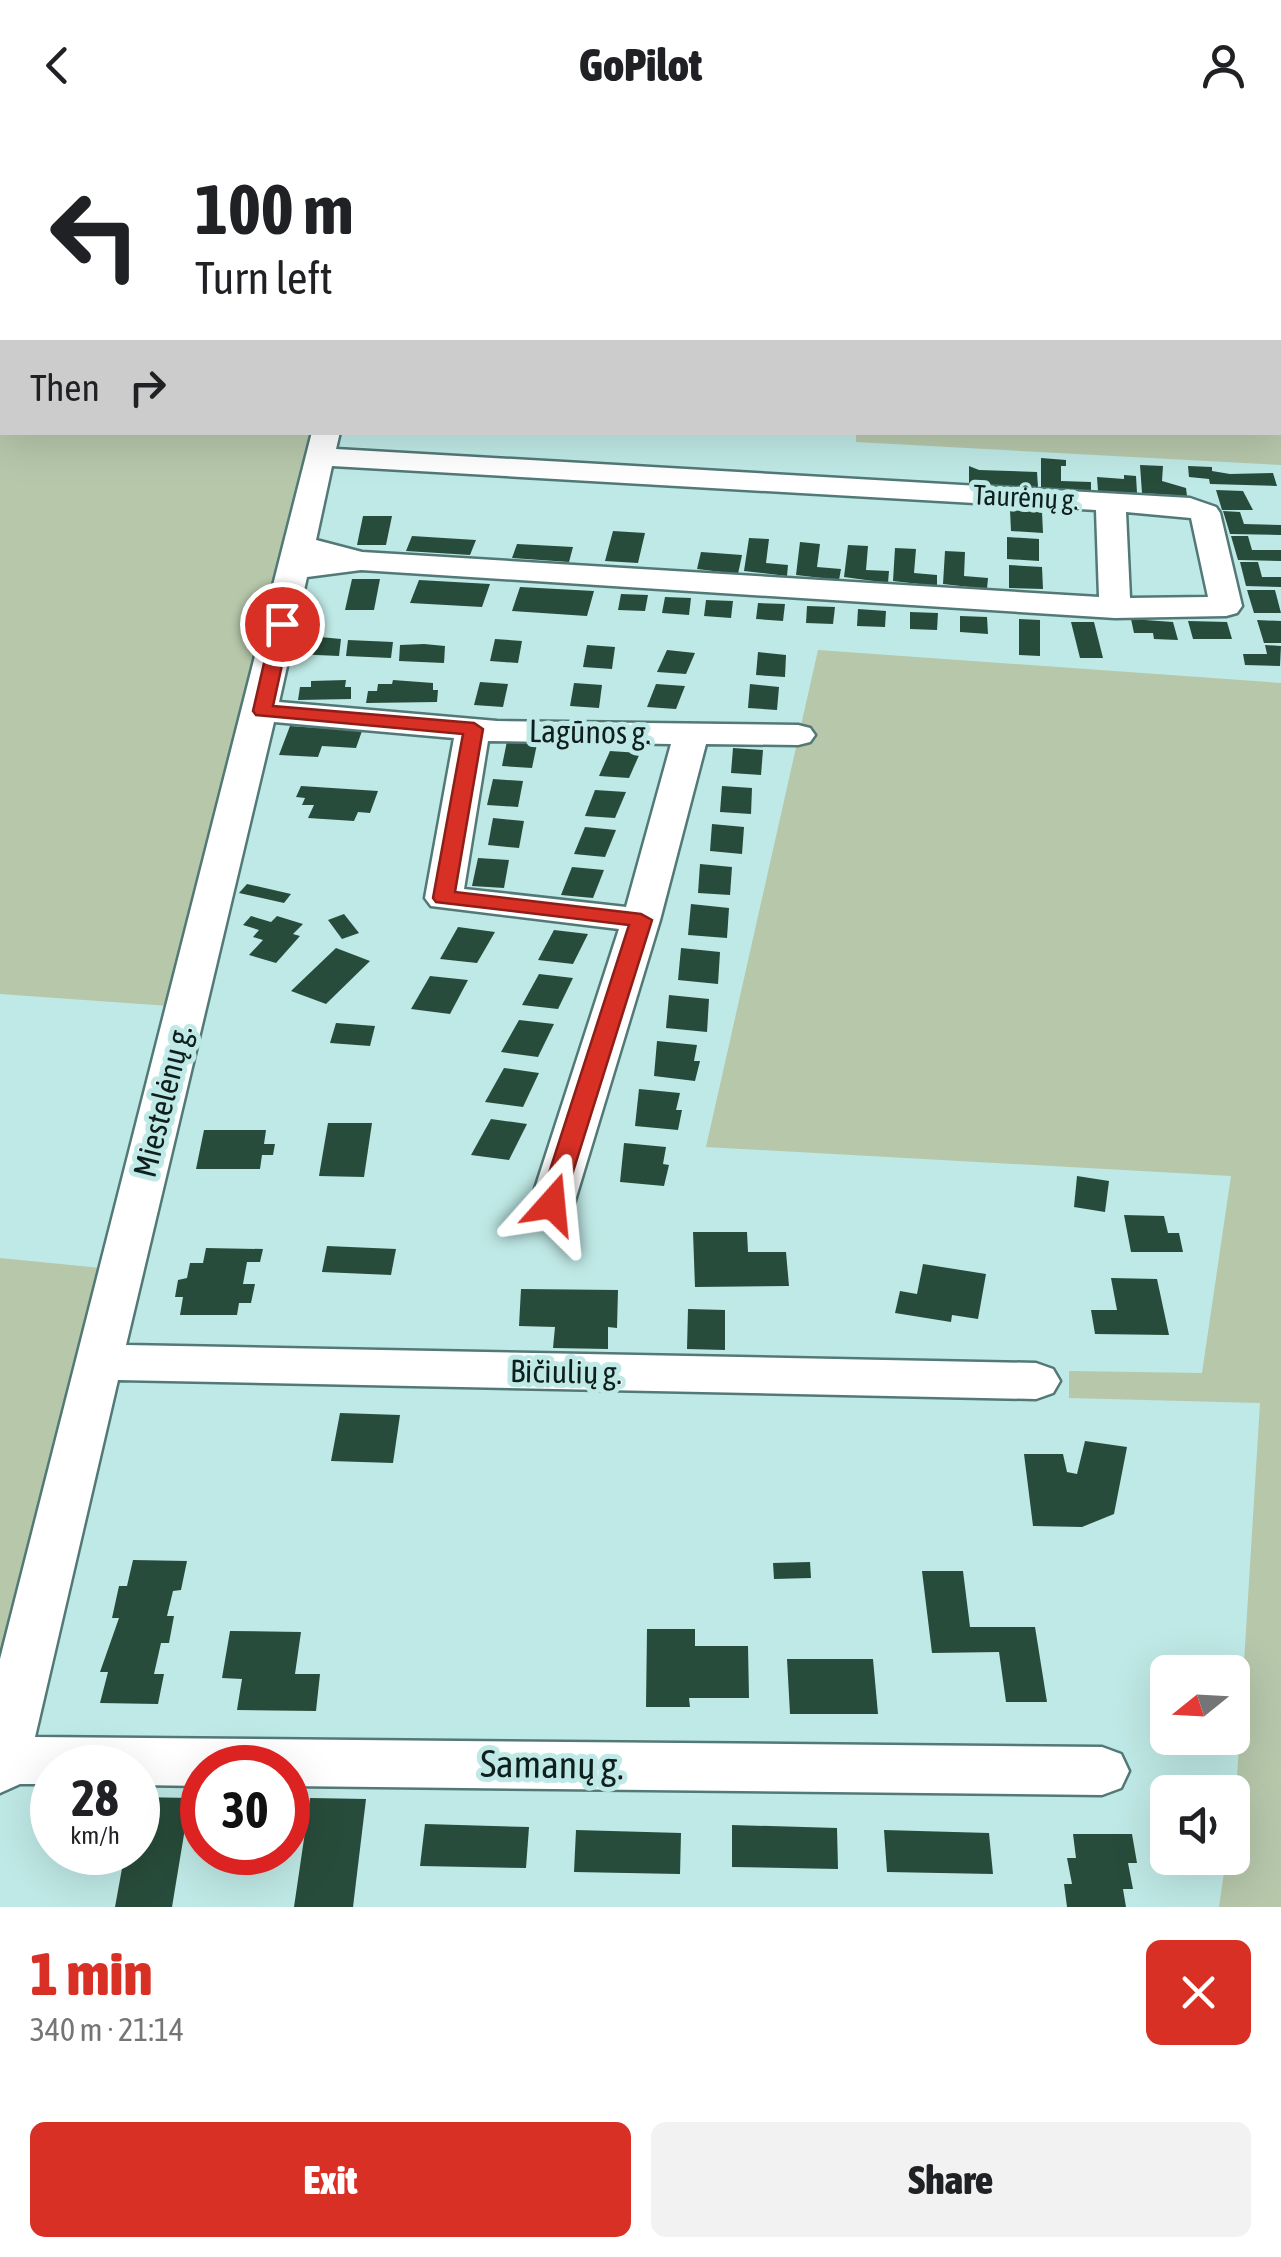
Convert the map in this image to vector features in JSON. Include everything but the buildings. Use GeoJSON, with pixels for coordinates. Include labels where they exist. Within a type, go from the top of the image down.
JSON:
{"type":"FeatureCollection","features":[{"type":"Feature","properties":{"kind":"street","name":"Taurėnų g."},"geometry":{"type":"LineString","coordinates":[[323,445],[1111,502],[1115,608]]}},
{"type":"Feature","properties":{"kind":"street","name":"Miestelėnų g."},"geometry":{"type":"LineString","coordinates":[[1,1764],[96,1362],[262,711],[323,445]]}},
{"type":"Feature","properties":{"kind":"street"},"geometry":{"type":"LineString","coordinates":[[297,557],[1115,608],[1226,606],[1204,513],[1190,507],[1111,502]]}},
{"type":"Feature","properties":{"kind":"street","name":"Lagūnos g."},"geometry":{"type":"LineString","coordinates":[[262,711],[474,729],[798,735]]}},
{"type":"Feature","properties":{"kind":"street"},"geometry":{"type":"LineString","coordinates":[[474,729],[444,898],[641,920]]}},
{"type":"Feature","properties":{"kind":"street"},"geometry":{"type":"LineString","coordinates":[[552,1204],[641,920],[691,734]]}},
{"type":"Feature","properties":{"kind":"street","name":"Bičiulių g."},"geometry":{"type":"LineString","coordinates":[[96,1362],[1036,1381]]}},
{"type":"Feature","properties":{"kind":"street","name":"Samanų g."},"geometry":{"type":"LineString","coordinates":[[1,1764],[1102,1771]]}},
{"type":"Feature","properties":{"kind":"green space"},"geometry":{"type":"Polygon","coordinates":[[[0,435],[314,435],[169,1006],[0,994],[0,435]]]}},
{"type":"Feature","properties":{"kind":"green space"},"geometry":{"type":"Polygon","coordinates":[[[856,435],[1281,435],[1281,465],[856,442],[856,435]]]}},
{"type":"Feature","properties":{"kind":"green space"},"geometry":{"type":"Polygon","coordinates":[[[818,650],[1281,683],[1281,1907],[1219,1907],[1224,1875],[1250,1875],[1250,1775],[1237,1775],[1238,1755],[1250,1755],[1250,1655],[1244,1655],[1260,1403],[1069,1398],[1069,1371],[1202,1373],[1231,1176],[706,1147],[818,650]]]}},
{"type":"Feature","properties":{"kind":"green space"},"geometry":{"type":"Polygon","coordinates":[[[0,1258],[101,1268],[0,1671],[0,1258]]]}},
{"type":"Feature","properties":{"kind":"route"},"geometry":{"type":"LineString","coordinates":[[282,624],[262,711],[474,729],[444,898],[641,920],[552,1204]]}}]}
